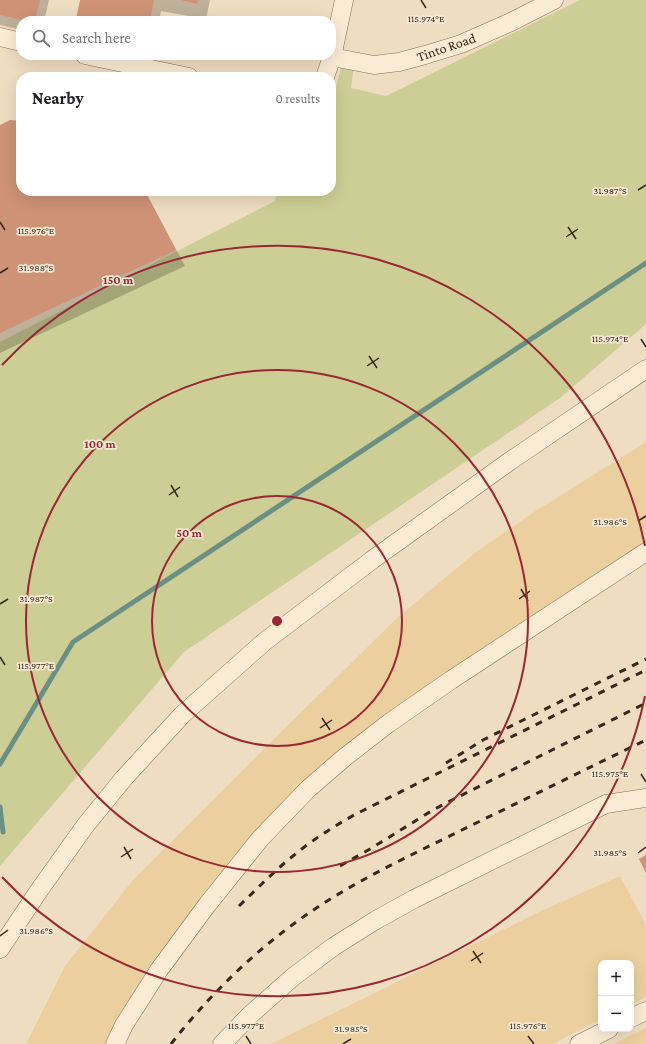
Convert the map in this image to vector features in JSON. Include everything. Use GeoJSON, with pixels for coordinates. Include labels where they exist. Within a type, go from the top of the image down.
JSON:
{"type":"FeatureCollection","features":[{"type":"Feature","properties":{"kind":"street"},"geometry":{"type":"LineString","coordinates":[[336,38],[344,0]]}},
{"type":"Feature","properties":{"kind":"street","name":"Tinto Road"},"geometry":{"type":"LineString","coordinates":[[336,58],[374,65],[399,62],[461,44],[511,22],[554,0]]}},
{"type":"Feature","properties":{"kind":"street"},"geometry":{"type":"LineString","coordinates":[[0,37],[16,41]]}},
{"type":"Feature","properties":{"kind":"street"},"geometry":{"type":"LineString","coordinates":[[109,60],[165,72]]}},
{"type":"Feature","properties":{"kind":"street"},"geometry":{"type":"LineString","coordinates":[[327,72],[331,60]]}},
{"type":"Feature","properties":{"kind":"street"},"geometry":{"type":"LineString","coordinates":[[0,950],[40,889],[85,826],[124,778],[182,715],[264,642],[372,560],[510,461],[646,368]]}},
{"type":"Feature","properties":{"kind":"street"},"geometry":{"type":"LineString","coordinates":[[115,1044],[124,1025],[159,970],[207,905],[260,839],[308,788],[388,723],[646,552]]}},
{"type":"Feature","properties":{"kind":"street"},"geometry":{"type":"LineString","coordinates":[[222,1044],[250,1015],[293,977],[333,947],[376,920],[414,899],[606,804],[646,798]]}},
{"type":"Feature","properties":{"kind":"street"},"geometry":{"type":"LineString","coordinates":[[634,1017],[646,1011]]}},
{"type":"Feature","properties":{"kind":"street"},"geometry":{"type":"LineString","coordinates":[[579,1044],[603,1032]]}},
{"type":"Feature","properties":{"kind":"green space"},"geometry":{"type":"Polygon","coordinates":[[[580,0],[646,0],[646,324],[560,398],[184,652],[0,866],[0,342],[275,201],[276,196],[336,196],[336,87],[341,68],[354,66],[351,88],[386,96],[580,0]]]}},
{"type":"Feature","properties":{"kind":"sand"},"geometry":{"type":"Polygon","coordinates":[[[646,442],[646,543],[317,773],[108,1044],[26,1044],[65,966],[133,880],[397,618],[476,552],[534,512],[646,442]]]}},
{"type":"Feature","properties":{"kind":"sand"},"geometry":{"type":"Polygon","coordinates":[[[620,876],[646,925],[646,997],[634,1003],[634,960],[598,960],[598,1021],[552,1044],[271,1044],[541,911],[620,876]]]}},
{"type":"Feature","properties":{"kind":"sand"},"geometry":{"type":"Polygon","coordinates":[[[646,1028],[646,1044],[613,1044],[646,1028]]]}},
{"type":"Feature","properties":{"kind":"building"},"geometry":{"type":"Polygon","coordinates":[[[0,0],[40,0],[36,16],[16,16],[16,19],[0,15],[0,0]]]}},
{"type":"Feature","properties":{"kind":"building"},"geometry":{"type":"Polygon","coordinates":[[[80,0],[154,0],[151,16],[77,16],[80,0]]]}},
{"type":"Feature","properties":{"kind":"building"},"geometry":{"type":"Polygon","coordinates":[[[181,0],[198,0],[197,4],[181,0]]]}},
{"type":"Feature","properties":{"kind":"building"},"geometry":{"type":"Polygon","coordinates":[[[10,120],[16,121],[16,196],[148,196],[176,250],[0,333],[0,125],[10,120]]]}},
{"type":"Feature","properties":{"kind":"building"},"geometry":{"type":"Polygon","coordinates":[[[646,855],[646,873],[639,859],[646,855]]]}},
{"type":"Feature","properties":{"kind":"waterway"},"geometry":{"type":"LineString","coordinates":[[0,764],[73,642],[646,263]]}},
{"type":"Feature","properties":{"kind":"waterway"},"geometry":{"type":"LineString","coordinates":[[0,807],[3,832]]}},
{"type":"Feature","properties":{"kind":"railway"},"geometry":{"type":"LineString","coordinates":[[446,763],[483,740],[646,659]]}},
{"type":"Feature","properties":{"kind":"railway"},"geometry":{"type":"LineString","coordinates":[[239,906],[300,850],[354,815],[646,670]]}},
{"type":"Feature","properties":{"kind":"railway"},"geometry":{"type":"LineString","coordinates":[[340,866],[433,810],[646,703]]}},
{"type":"Feature","properties":{"kind":"railway"},"geometry":{"type":"LineString","coordinates":[[171,1044],[205,1004],[261,949],[324,903],[397,862],[646,740]]}}]}
